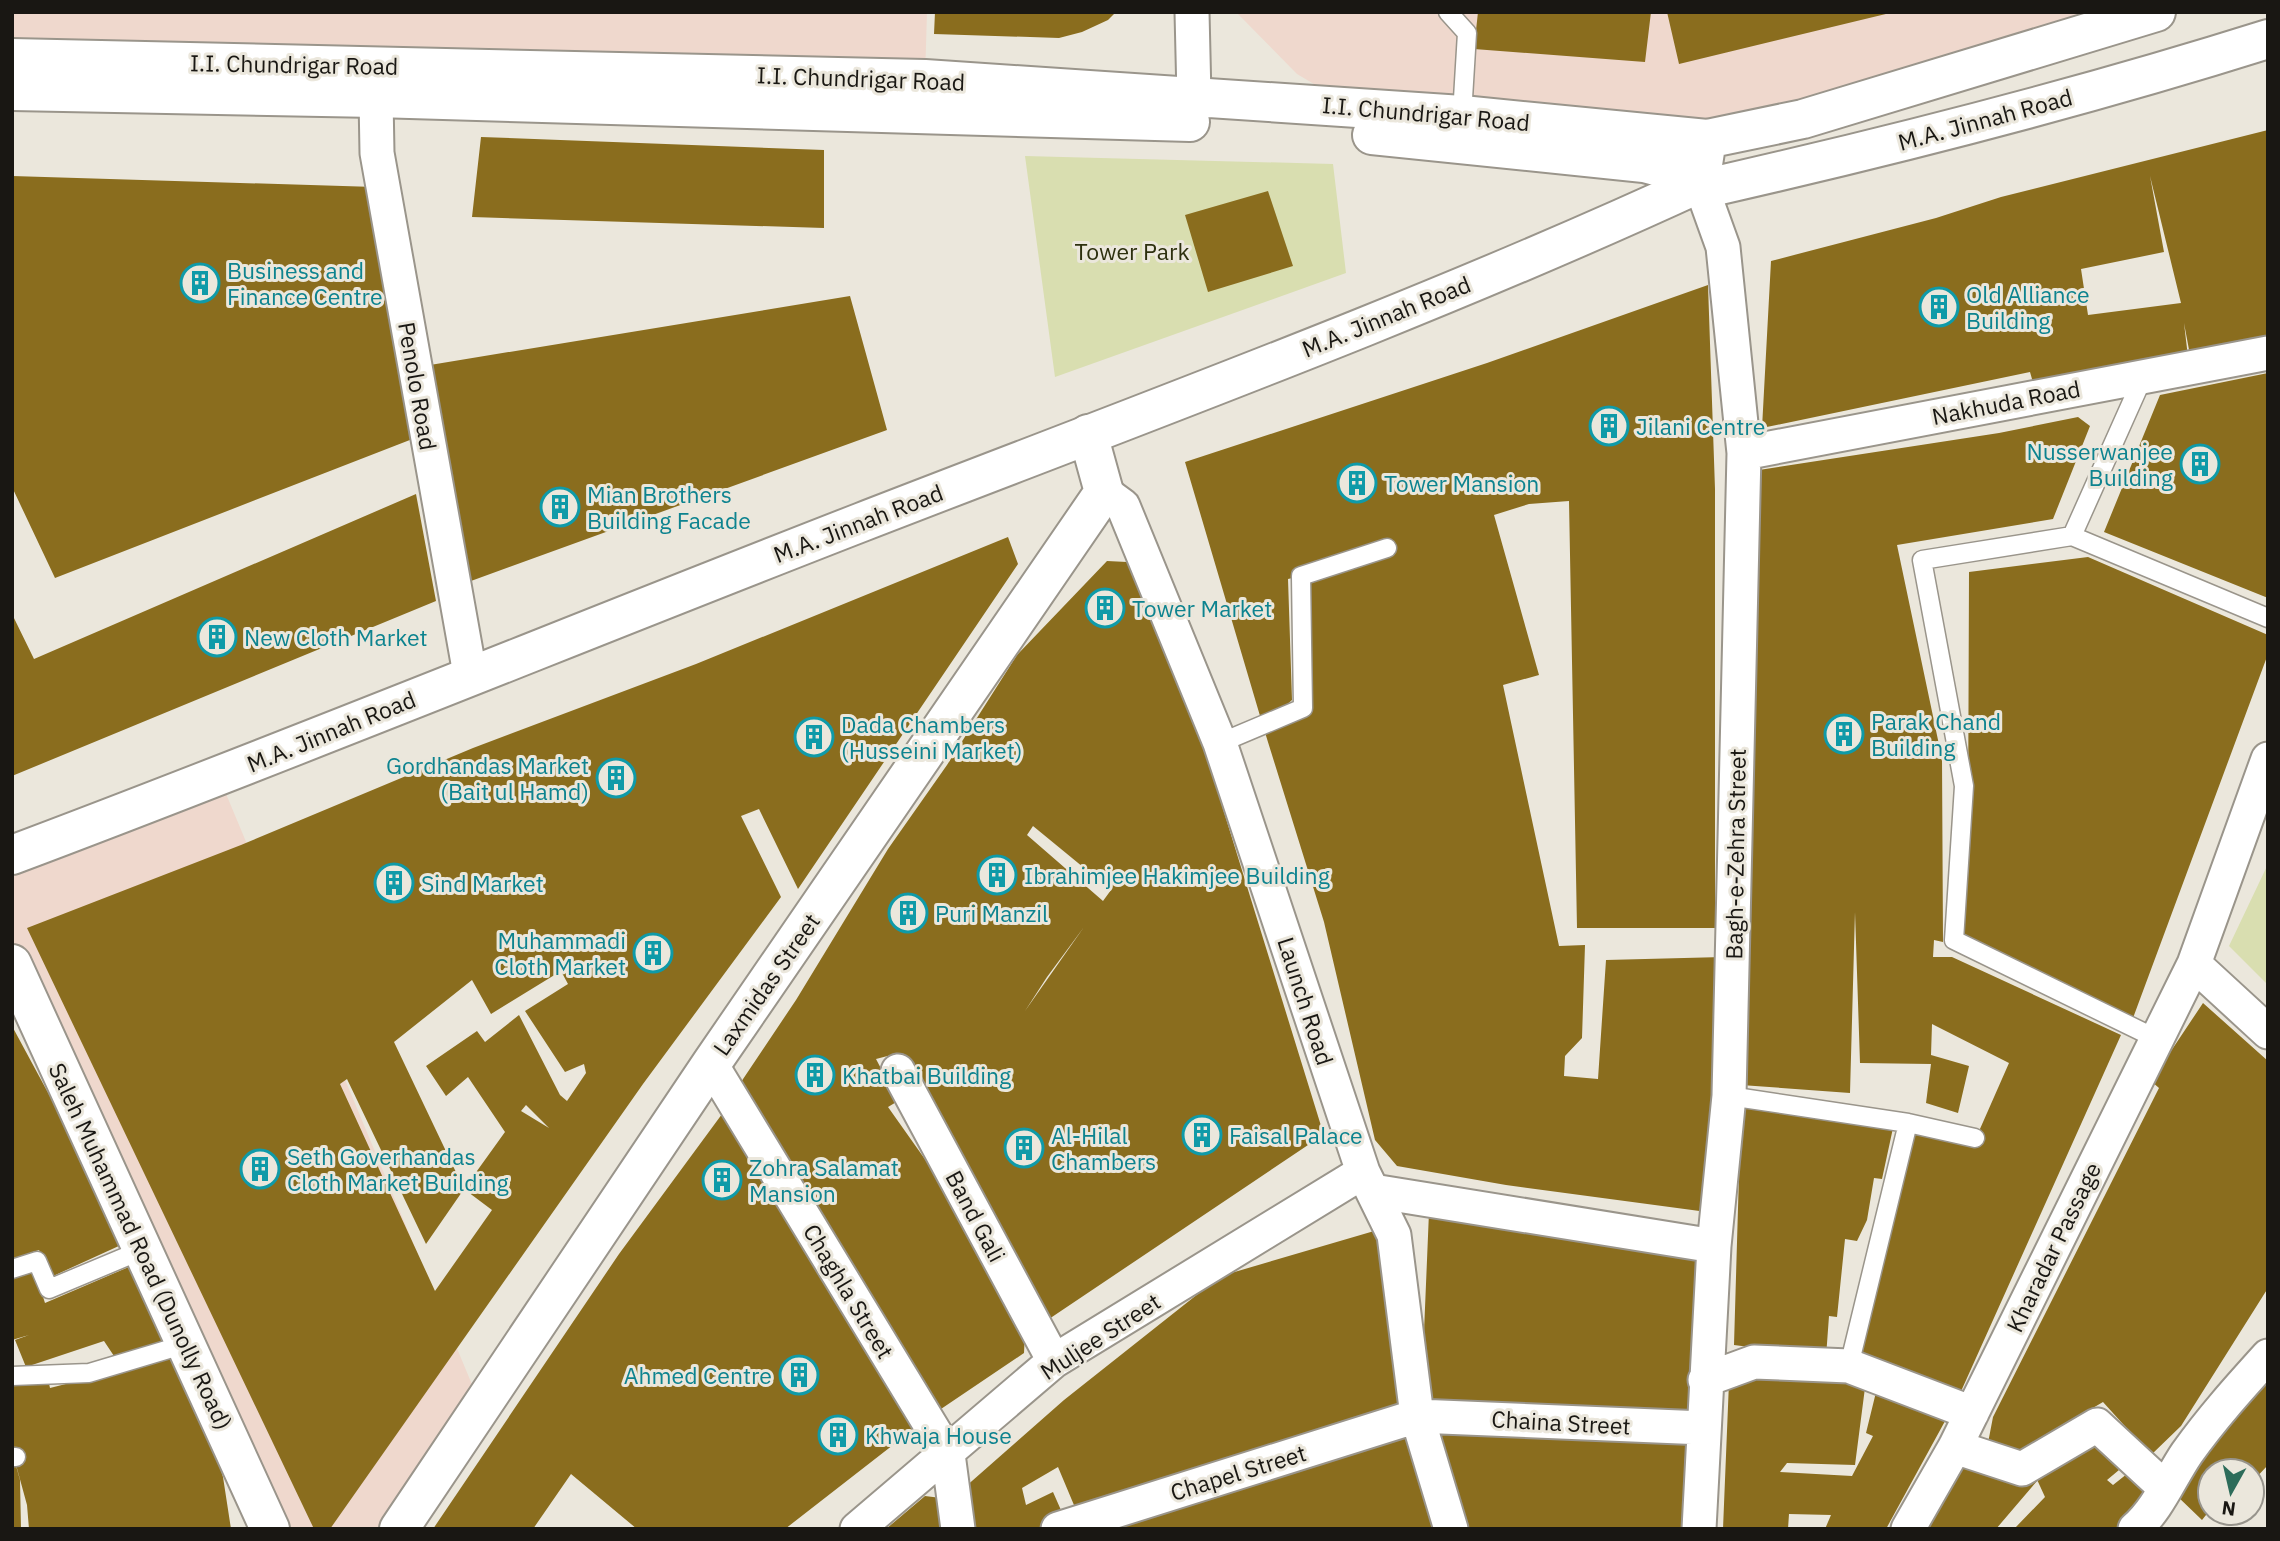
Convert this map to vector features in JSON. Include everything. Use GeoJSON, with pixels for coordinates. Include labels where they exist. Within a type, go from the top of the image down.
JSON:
{"type":"FeatureCollection","features":[{"type":"Feature","properties":{"kind":"main road"},"geometry":{"type":"LineString","coordinates":[[1700,183],[1707,139],[1803,119],[2156,12]]}},
{"type":"Feature","properties":{"kind":"main road","name":"M.A. Jinnah Road"},"geometry":{"type":"LineString","coordinates":[[12,855],[219,777],[470,674],[1400,312],[1700,183],[1720,185],[1841,158],[2180,67],[2268,39]]}},
{"type":"Feature","properties":{"kind":"main road","name":"I.I. Chundrigar Road"},"geometry":{"type":"LineString","coordinates":[[12,58],[925,79],[1462,115],[1707,139]]}},
{"type":"Feature","properties":{"kind":"main road","name":"I.I. Chundrigar Road"},"geometry":{"type":"LineString","coordinates":[[12,91],[376,98],[1194,122],[1413,138],[1644,163],[1678,172],[1700,183]]}},
{"type":"Feature","properties":{"kind":"main road"},"geometry":{"type":"LineString","coordinates":[[1088,434],[1104,492]]}},
{"type":"Feature","properties":{"kind":"main road","name":"Laxmidas Street"},"geometry":{"type":"LineString","coordinates":[[399,1529],[711,1064],[1104,492]]}},
{"type":"Feature","properties":{"kind":"main road","name":"Saleh Muhammad Road (Dunolly Road)"},"geometry":{"type":"LineString","coordinates":[[12,964],[270,1529]]}},
{"type":"Feature","properties":{"kind":"street"},"geometry":{"type":"LineString","coordinates":[[1192,12],[1194,97]]}},
{"type":"Feature","properties":{"kind":"street","name":"Penolo Road"},"geometry":{"type":"LineString","coordinates":[[376,98],[377,153],[470,674]]}},
{"type":"Feature","properties":{"kind":"street","name":"Bagh-e-Zehra Street"},"geometry":{"type":"LineString","coordinates":[[1699,1529],[1714,1246],[1729,1096],[1744,453],[1723,247],[1700,183]]}},
{"type":"Feature","properties":{"kind":"street","name":"Nakhuda Road"},"geometry":{"type":"LineString","coordinates":[[1744,453],[2268,353]]}},
{"type":"Feature","properties":{"kind":"street","name":"Launch Road"},"geometry":{"type":"LineString","coordinates":[[1104,492],[1123,506],[1220,743],[1368,1181],[1394,1235],[1417,1416],[1451,1529]]}},
{"type":"Feature","properties":{"kind":"street","name":"Kharadar Passage"},"geometry":{"type":"LineString","coordinates":[[1908,1529],[1955,1447],[2155,1038],[2194,964],[2268,759]]}},
{"type":"Feature","properties":{"kind":"street"},"geometry":{"type":"LineString","coordinates":[[2194,964],[2268,1032]]}},
{"type":"Feature","properties":{"kind":"street","name":"Chaghla Street"},"geometry":{"type":"LineString","coordinates":[[711,1064],[948,1454],[958,1529]]}},
{"type":"Feature","properties":{"kind":"street","name":"Band Gali"},"geometry":{"type":"LineString","coordinates":[[898,1071],[1054,1361]]}},
{"type":"Feature","properties":{"kind":"street"},"geometry":{"type":"LineString","coordinates":[[1368,1181],[1714,1246]]}},
{"type":"Feature","properties":{"kind":"street","name":"Muljee Street"},"geometry":{"type":"LineString","coordinates":[[857,1529],[1054,1361],[1368,1181]]}},
{"type":"Feature","properties":{"kind":"street"},"geometry":{"type":"LineString","coordinates":[[2135,1529],[2151,1515],[2164,1487],[2211,1419],[2268,1356]]}},
{"type":"Feature","properties":{"kind":"street"},"geometry":{"type":"LineString","coordinates":[[1705,1380],[1754,1362],[1849,1366],[1972,1413]]}},
{"type":"Feature","properties":{"kind":"street","name":"Chaina Street"},"geometry":{"type":"LineString","coordinates":[[1417,1416],[1704,1428]]}},
{"type":"Feature","properties":{"kind":"street","name":"Chapel Street"},"geometry":{"type":"LineString","coordinates":[[1058,1529],[1417,1416]]}},
{"type":"Feature","properties":{"kind":"street"},"geometry":{"type":"LineString","coordinates":[[1955,1447],[2022,1469],[2097,1425],[2164,1487]]}},
{"type":"Feature","properties":{"kind":"lane"},"geometry":{"type":"LineString","coordinates":[[1448,12],[1467,33],[1462,115]]}},
{"type":"Feature","properties":{"kind":"lane"},"geometry":{"type":"LineString","coordinates":[[2072,536],[2144,376]]}},
{"type":"Feature","properties":{"kind":"lane"},"geometry":{"type":"LineString","coordinates":[[2155,1038],[1954,940],[1964,786],[1922,560],[2072,536],[2268,618]]}},
{"type":"Feature","properties":{"kind":"lane"},"geometry":{"type":"LineString","coordinates":[[1220,743],[1303,708],[1301,576],[1387,548]]}},
{"type":"Feature","properties":{"kind":"lane"},"geometry":{"type":"LineString","coordinates":[[1729,1096],[1908,1124],[1975,1138]]}},
{"type":"Feature","properties":{"kind":"lane"},"geometry":{"type":"LineString","coordinates":[[1849,1366],[1908,1124]]}},
{"type":"Feature","properties":{"kind":"lane"},"geometry":{"type":"LineString","coordinates":[[12,1269],[37,1261],[49,1289],[142,1250]]}},
{"type":"Feature","properties":{"kind":"lane"},"geometry":{"type":"LineString","coordinates":[[12,1376],[89,1373],[187,1344]]}},
{"type":"Feature","properties":{"kind":"shaded area"},"geometry":{"type":"Polygon","coordinates":[[[12,12],[927,12],[925,79],[12,58],[12,12]]]}},
{"type":"Feature","properties":{"kind":"shaded area"},"geometry":{"type":"Polygon","coordinates":[[[1236,12],[2119,12],[1719,126],[1336,97],[1297,74],[1236,12]]]}},
{"type":"Feature","properties":{"kind":"shaded area","name":"Seth Goverhandas Cloth Market Building"},"geometry":{"type":"Polygon","coordinates":[[[219,777],[481,1406],[399,1529],[270,1529],[12,963],[12,855],[219,777]]]}},
{"type":"Feature","properties":{"kind":"green space","name":"Tower Park"},"geometry":{"type":"Polygon","coordinates":[[[1025,156],[1333,164],[1346,273],[1055,377],[1025,156]]]}},
{"type":"Feature","properties":{"kind":"green space"},"geometry":{"type":"Polygon","coordinates":[[[2268,864],[2268,985],[2229,946],[2268,864]]]}},
{"type":"Feature","properties":{"kind":"building"},"geometry":{"type":"Polygon","coordinates":[[[935,12],[1116,12],[1108,20],[1082,32],[1059,38],[934,34],[935,12]]]}},
{"type":"Feature","properties":{"kind":"building"},"geometry":{"type":"Polygon","coordinates":[[[1478,12],[1651,12],[1645,62],[1474,49],[1478,12]]]}},
{"type":"Feature","properties":{"kind":"building"},"geometry":{"type":"Polygon","coordinates":[[[1667,12],[1890,12],[1890,13],[1679,64],[1667,12]]]}},
{"type":"Feature","properties":{"kind":"building"},"geometry":{"type":"Polygon","coordinates":[[[2268,130],[2268,336],[2190,355],[2184,323],[2188,357],[2034,386],[2030,372],[1762,428],[1771,261],[1936,218],[2001,197],[2268,130]],[[2150,176],[2164,252],[2081,269],[2088,315],[2181,303],[2150,176]]]}},
{"type":"Feature","properties":{"kind":"building"},"geometry":{"type":"Polygon","coordinates":[[[481,137],[824,150],[824,228],[472,217],[481,137]]]}},
{"type":"Feature","properties":{"kind":"building"},"geometry":{"type":"Polygon","coordinates":[[[12,176],[375,187],[415,438],[55,578],[12,487],[12,176]]]}},
{"type":"Feature","properties":{"kind":"building"},"geometry":{"type":"Polygon","coordinates":[[[1268,191],[1293,266],[1208,292],[1185,215],[1268,191]]]}},
{"type":"Feature","properties":{"kind":"building"},"geometry":{"type":"Polygon","coordinates":[[[1708,285],[1715,489],[1715,928],[1577,928],[1569,501],[1529,504],[1494,515],[1539,675],[1503,685],[1559,946],[1585,945],[1582,1038],[1565,1056],[1564,1076],[1598,1079],[1606,960],[1723,957],[1707,1212],[1506,1185],[1397,1166],[1375,1140],[1324,922],[1263,726],[1185,462],[1487,363],[1708,285]],[[1301,576],[1288,579],[1292,700],[1263,726],[1303,708],[1301,576]]]}},
{"type":"Feature","properties":{"kind":"building","name":"Mian Brothers Building Facade"},"geometry":{"type":"Polygon","coordinates":[[[850,296],[887,430],[460,585],[424,366],[850,296]]]}},
{"type":"Feature","properties":{"kind":"building","name":"Nusserwanjee Building"},"geometry":{"type":"Polygon","coordinates":[[[2268,373],[2268,598],[2104,532],[2160,395],[2268,373]]]}},
{"type":"Feature","properties":{"kind":"building"},"geometry":{"type":"Polygon","coordinates":[[[2078,417],[2090,426],[2053,519],[1897,545],[1942,759],[1943,942],[1934,940],[1933,957],[1952,957],[2121,1035],[1958,1398],[1860,1360],[1915,1130],[1976,1138],[2009,1063],[1932,1024],[1931,1055],[1969,1066],[1958,1113],[1926,1103],[1931,1064],[1860,1063],[1855,912],[1850,1093],[1741,1085],[1759,470],[1999,433],[2078,417]]]}},
{"type":"Feature","properties":{"kind":"building","name":"New Cloth Market"},"geometry":{"type":"Polygon","coordinates":[[[416,494],[436,601],[12,776],[12,614],[34,659],[416,494]]]}},
{"type":"Feature","properties":{"kind":"building"},"geometry":{"type":"Polygon","coordinates":[[[1008,537],[1018,564],[798,889],[759,809],[741,816],[781,897],[643,1084],[330,1529],[314,1529],[27,928],[241,845],[473,748],[696,664],[1008,537]],[[561,971],[491,1014],[472,980],[394,1042],[464,1189],[505,1132],[468,1077],[446,1096],[426,1066],[477,1031],[485,1042],[519,1015],[560,1095],[567,1101],[586,1073],[584,1064],[565,1072],[525,1011],[568,984],[561,971]],[[347,1079],[340,1084],[435,1291],[492,1210],[464,1189],[426,1244],[347,1079]],[[526,1105],[521,1111],[549,1128],[526,1105]]]}},
{"type":"Feature","properties":{"kind":"building"},"geometry":{"type":"Polygon","coordinates":[[[2088,557],[2268,635],[2268,654],[2133,1018],[1963,938],[1968,843],[1969,572],[2088,557]]]}},
{"type":"Feature","properties":{"kind":"building"},"geometry":{"type":"Polygon","coordinates":[[[1107,561],[1127,562],[1173,662],[1215,783],[1322,1129],[1314,1141],[1049,1319],[944,1127],[899,1053],[876,1059],[898,1101],[888,1107],[934,1172],[1025,1331],[1024,1353],[938,1411],[735,1091],[796,1000],[888,849],[947,765],[1017,655],[1107,561]],[[1033,826],[1027,835],[1103,901],[1111,890],[1033,826]],[[1084,927],[1047,977],[1025,1011],[1084,927]]]}},
{"type":"Feature","properties":{"kind":"building"},"geometry":{"type":"Polygon","coordinates":[[[2203,1003],[2268,1061],[2268,1288],[2181,1426],[2151,1455],[2103,1402],[2013,1455],[1988,1443],[1993,1417],[2159,1088],[2151,1081],[2203,1003]]]}},
{"type":"Feature","properties":{"kind":"building"},"geometry":{"type":"Polygon","coordinates":[[[12,1026],[100,1189],[121,1245],[51,1277],[39,1250],[12,1259],[12,1026]]]}},
{"type":"Feature","properties":{"kind":"building"},"geometry":{"type":"Polygon","coordinates":[[[1741,1106],[1893,1128],[1882,1179],[1874,1178],[1867,1220],[1857,1241],[1845,1239],[1837,1317],[1829,1316],[1826,1357],[1734,1345],[1741,1106]]]}},
{"type":"Feature","properties":{"kind":"building"},"geometry":{"type":"Polygon","coordinates":[[[725,1110],[920,1424],[785,1529],[637,1529],[571,1474],[533,1529],[433,1529],[619,1254],[725,1110]]]}},
{"type":"Feature","properties":{"kind":"building"},"geometry":{"type":"Polygon","coordinates":[[[1429,1212],[1701,1256],[1687,1415],[1421,1404],[1429,1212]]]}},
{"type":"Feature","properties":{"kind":"building"},"geometry":{"type":"Polygon","coordinates":[[[1381,1229],[1415,1408],[1079,1517],[1058,1467],[1022,1488],[1026,1505],[1053,1492],[1064,1517],[1035,1529],[971,1529],[964,1488],[1064,1400],[1221,1276],[1381,1229]]]}},
{"type":"Feature","properties":{"kind":"building"},"geometry":{"type":"Polygon","coordinates":[[[138,1263],[175,1340],[116,1359],[104,1341],[26,1367],[15,1340],[29,1335],[12,1340],[12,1274],[34,1269],[45,1303],[138,1263]]]}},
{"type":"Feature","properties":{"kind":"building"},"geometry":{"type":"Polygon","coordinates":[[[176,1356],[209,1432],[223,1477],[231,1529],[29,1529],[27,1505],[12,1450],[12,1381],[47,1375],[50,1388],[176,1356]]]}},
{"type":"Feature","properties":{"kind":"building"},"geometry":{"type":"Polygon","coordinates":[[[1760,1368],[1866,1380],[1855,1465],[1787,1463],[1780,1472],[1852,1476],[1873,1436],[1866,1433],[1878,1384],[1950,1412],[1886,1529],[1825,1529],[1831,1515],[1789,1514],[1788,1529],[1723,1529],[1729,1382],[1760,1368]]]}},
{"type":"Feature","properties":{"kind":"building"},"geometry":{"type":"Polygon","coordinates":[[[2268,1370],[2268,1465],[2266,1467],[2266,1457],[2204,1457],[2268,1370]]]}},
{"type":"Feature","properties":{"kind":"building"},"geometry":{"type":"Polygon","coordinates":[[[1430,1421],[1686,1431],[1682,1529],[1464,1528],[1430,1421]]]}},
{"type":"Feature","properties":{"kind":"building"},"geometry":{"type":"Polygon","coordinates":[[[1408,1429],[1445,1529],[1098,1529],[1408,1429]]]}},
{"type":"Feature","properties":{"kind":"building"},"geometry":{"type":"Polygon","coordinates":[[[2089,1437],[2119,1470],[2107,1480],[2113,1485],[2137,1466],[2159,1487],[2115,1529],[2014,1529],[2045,1497],[2034,1473],[2089,1437]]]}},
{"type":"Feature","properties":{"kind":"building"},"geometry":{"type":"Polygon","coordinates":[[[1969,1454],[2037,1481],[1996,1529],[1926,1529],[1969,1454]]]}},
{"type":"Feature","properties":{"kind":"building"},"geometry":{"type":"Polygon","coordinates":[[[12,1462],[15,1462],[20,1480],[21,1529],[12,1529],[12,1462]]]}},
{"type":"Feature","properties":{"kind":"building"},"geometry":{"type":"Polygon","coordinates":[[[2196,1468],[2196,1514],[2176,1495],[2196,1468]]]}},
{"type":"Feature","properties":{"kind":"building"},"geometry":{"type":"Polygon","coordinates":[[[925,1496],[941,1498],[945,1529],[886,1529],[925,1496]]]}},
{"type":"Feature","properties":{"kind":"place","name":"Business and Finance Centre"},"geometry":{"type":"Point","coordinates":[200,283]}},
{"type":"Feature","properties":{"kind":"place","name":"Old Alliance Building"},"geometry":{"type":"Point","coordinates":[1939,307]}},
{"type":"Feature","properties":{"kind":"place","name":"Jilani Centre"},"geometry":{"type":"Point","coordinates":[1609,426]}},
{"type":"Feature","properties":{"kind":"place","name":"Nusserwanjee Building"},"geometry":{"type":"Point","coordinates":[2200,464]}},
{"type":"Feature","properties":{"kind":"place","name":"Tower Mansion"},"geometry":{"type":"Point","coordinates":[1357,483]}},
{"type":"Feature","properties":{"kind":"place","name":"Mian Brothers Building Facade"},"geometry":{"type":"Point","coordinates":[560,507]}},
{"type":"Feature","properties":{"kind":"place","name":"Tower Market"},"geometry":{"type":"Point","coordinates":[1105,608]}},
{"type":"Feature","properties":{"kind":"place","name":"New Cloth Market"},"geometry":{"type":"Point","coordinates":[217,637]}},
{"type":"Feature","properties":{"kind":"place","name":"Parak Chand Building"},"geometry":{"type":"Point","coordinates":[1844,734]}},
{"type":"Feature","properties":{"kind":"place","name":"Dada Chambers (Husseini Market)"},"geometry":{"type":"Point","coordinates":[814,737]}},
{"type":"Feature","properties":{"kind":"place","name":"Gordhandas Market (Bait ul Hamd)"},"geometry":{"type":"Point","coordinates":[616,778]}},
{"type":"Feature","properties":{"kind":"place","name":"Ibrahimjee Hakimjee Building"},"geometry":{"type":"Point","coordinates":[997,875]}},
{"type":"Feature","properties":{"kind":"place","name":"Sind Market"},"geometry":{"type":"Point","coordinates":[394,883]}},
{"type":"Feature","properties":{"kind":"place","name":"Puri Manzil"},"geometry":{"type":"Point","coordinates":[908,913]}},
{"type":"Feature","properties":{"kind":"place","name":"Muhammadi Cloth Market"},"geometry":{"type":"Point","coordinates":[653,953]}},
{"type":"Feature","properties":{"kind":"place","name":"Khatbai Building"},"geometry":{"type":"Point","coordinates":[815,1075]}},
{"type":"Feature","properties":{"kind":"place","name":"Faisal Palace"},"geometry":{"type":"Point","coordinates":[1202,1135]}},
{"type":"Feature","properties":{"kind":"place","name":"Al-Hilal Chambers"},"geometry":{"type":"Point","coordinates":[1024,1148]}},
{"type":"Feature","properties":{"kind":"place","name":"Seth Goverhandas Cloth Market Building"},"geometry":{"type":"Point","coordinates":[260,1169]}},
{"type":"Feature","properties":{"kind":"place","name":"Zohra Salamat Mansion"},"geometry":{"type":"Point","coordinates":[722,1180]}},
{"type":"Feature","properties":{"kind":"place","name":"Ahmed Centre"},"geometry":{"type":"Point","coordinates":[799,1375]}},
{"type":"Feature","properties":{"kind":"place","name":"Khwaja House"},"geometry":{"type":"Point","coordinates":[838,1435]}}]}
